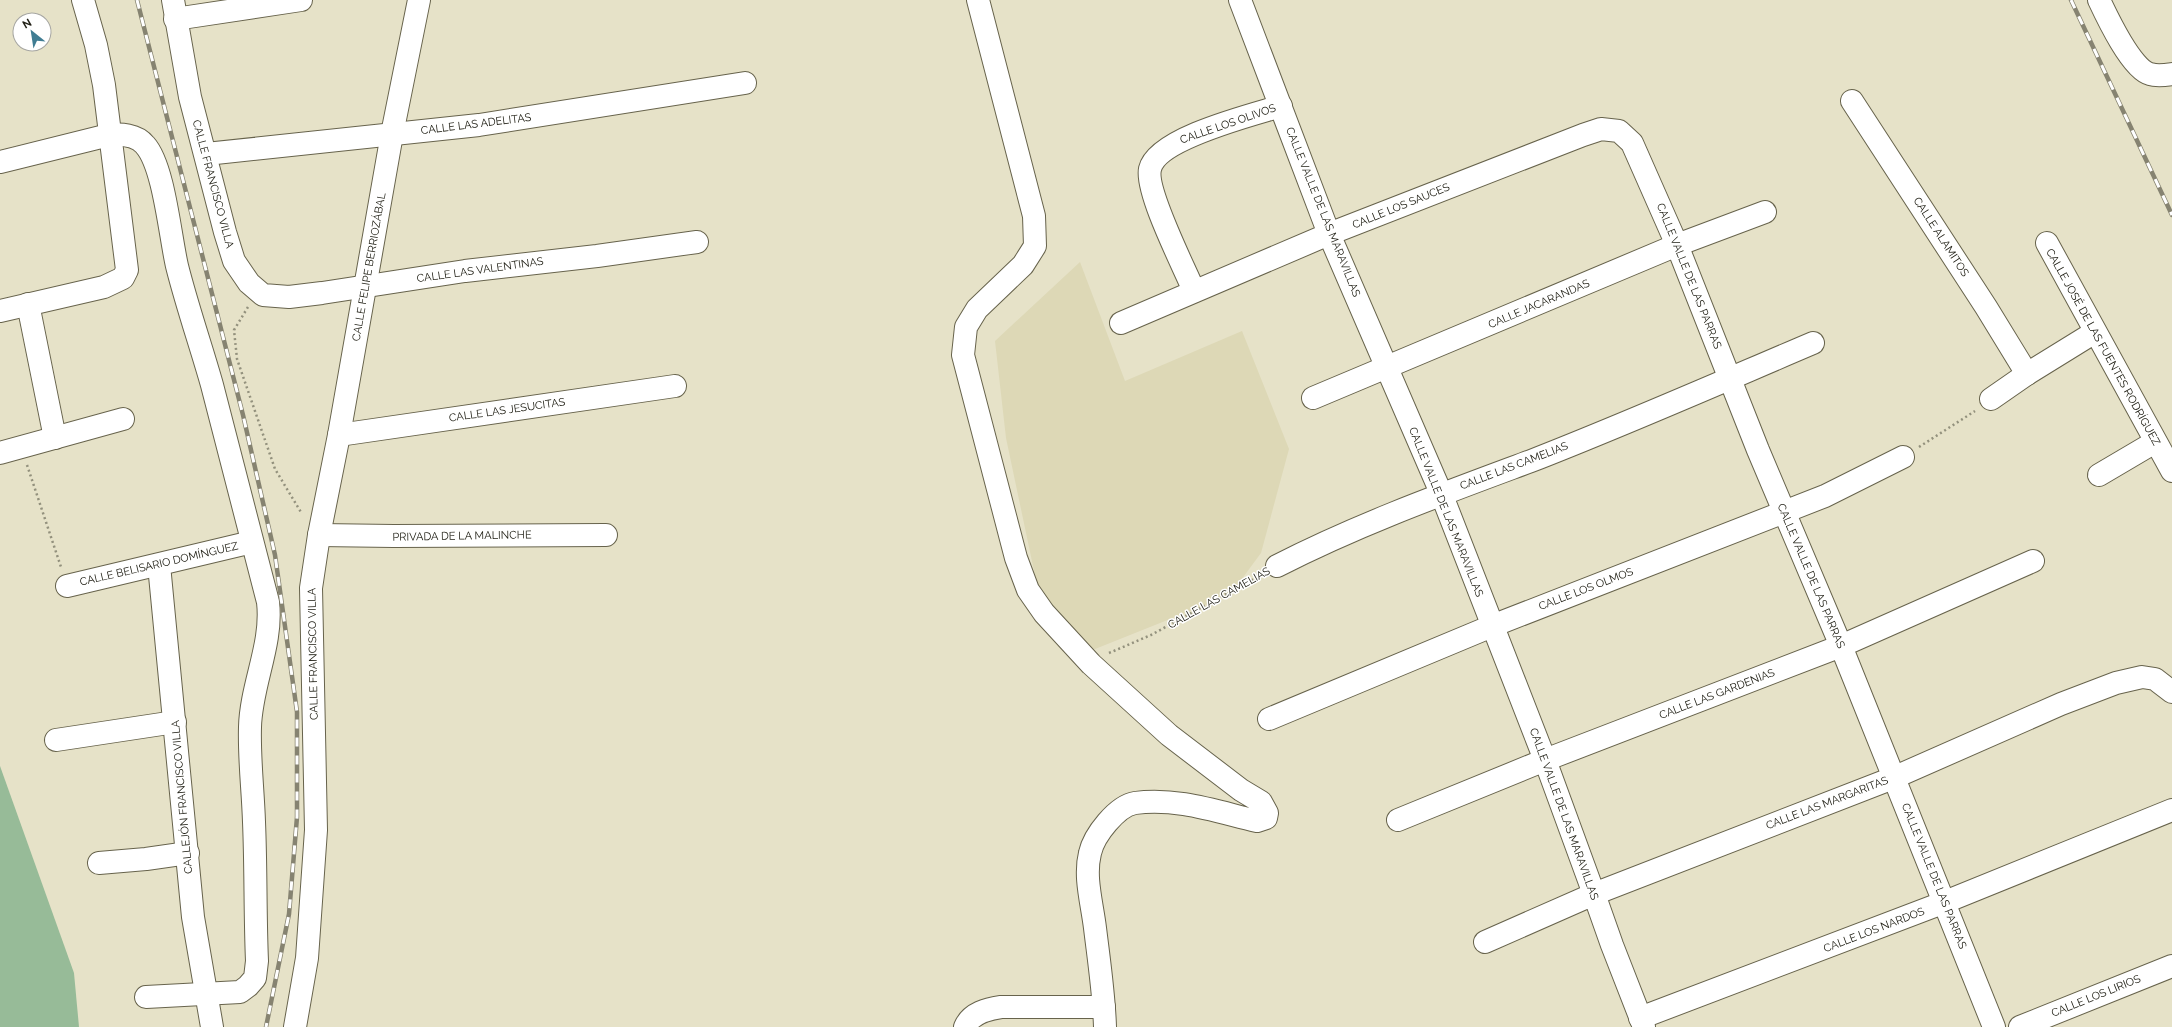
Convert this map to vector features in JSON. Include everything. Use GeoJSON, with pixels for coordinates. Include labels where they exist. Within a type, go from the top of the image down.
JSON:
{"type":"FeatureCollection","features":[{"type":"Feature","properties":{"kind":"street"},"geometry":{"type":"LineString","coordinates":[[0,311],[104,286],[123,278],[127,270],[109,135],[104,85],[96,45],[83,0]]}},
{"type":"Feature","properties":{"kind":"street"},"geometry":{"type":"LineString","coordinates":[[174,9],[302,0]]}},
{"type":"Feature","properties":{"kind":"street","name":"CALLE FELIPE BERRIOZÁBAL"},"geometry":{"type":"LineString","coordinates":[[319,535],[339,435],[392,134],[419,0]]}},
{"type":"Feature","properties":{"kind":"street"},"geometry":{"type":"LineString","coordinates":[[965,1027],[974,1016],[985,1010],[1001,1007],[1104,1017],[1088,882],[1090,852],[1103,828],[1119,810],[1134,803],[1187,804],[1257,821],[1266,818],[1267,813],[1261,802],[1241,790],[1169,736],[1091,664],[1044,613],[1028,590],[1014,551],[963,355],[966,327],[977,309],[1024,265],[1035,246],[1034,216],[978,0]]}},
{"type":"Feature","properties":{"kind":"street","name":"CALLE VALLE DE LAS MARAVILLAS"},"geometry":{"type":"LineString","coordinates":[[1240,0],[1329,234],[1441,493],[1545,760],[1612,946],[1642,1022]]}},
{"type":"Feature","properties":{"kind":"street"},"geometry":{"type":"LineString","coordinates":[[2099,0],[2125,49],[2137,65],[2149,74],[2172,74]]}},
{"type":"Feature","properties":{"kind":"street","name":"CALLE FRANCISCO VILLA"},"geometry":{"type":"LineString","coordinates":[[174,9],[190,97],[234,261],[249,283],[263,295]]}},
{"type":"Feature","properties":{"kind":"street","name":"CALLE LAS ADELITAS"},"geometry":{"type":"LineString","coordinates":[[206,154],[479,125],[745,83]]}},
{"type":"Feature","properties":{"kind":"street","name":"CALLE ALAMITOS"},"geometry":{"type":"LineString","coordinates":[[1852,101],[1940,234],[2027,374]]}},
{"type":"Feature","properties":{"kind":"street","name":"CALLE LOS OLIVOS"},"geometry":{"type":"LineString","coordinates":[[1194,291],[1151,186],[1150,169],[1156,156],[1172,144],[1198,133],[1281,106]]}},
{"type":"Feature","properties":{"kind":"street","name":"CALLE LOS SAUCES"},"geometry":{"type":"LineString","coordinates":[[1121,323],[1329,234],[1583,134],[1601,129],[1619,131]]}},
{"type":"Feature","properties":{"kind":"street","name":"CALLE VALLE DE LAS PARRAS"},"geometry":{"type":"LineString","coordinates":[[1619,131],[1632,144],[1677,245],[1729,379],[1783,512],[1841,646],[1994,1027]]}},
{"type":"Feature","properties":{"kind":"street"},"geometry":{"type":"LineString","coordinates":[[0,162],[109,135],[121,134],[134,137],[145,144],[155,160],[162,186],[177,268],[223,428],[268,602],[270,617],[252,703],[250,728],[254,822],[255,978],[240,992],[230,994],[206,993],[146,997]]}},
{"type":"Feature","properties":{"kind":"street","name":"CALLE JACARANDAS"},"geometry":{"type":"LineString","coordinates":[[1313,398],[1386,366],[1677,245],[1765,212]]}},
{"type":"Feature","properties":{"kind":"street","name":"CALLE LAS VALENTINAS"},"geometry":{"type":"LineString","coordinates":[[263,295],[289,296],[365,287],[465,271],[597,256],[697,242]]}},
{"type":"Feature","properties":{"kind":"street","name":"CALLE JOSÉ DE LAS FUENTES RODRÍGUEZ"},"geometry":{"type":"LineString","coordinates":[[2046,243],[2172,471]]}},
{"type":"Feature","properties":{"kind":"street"},"geometry":{"type":"LineString","coordinates":[[28,304],[55,438]]}},
{"type":"Feature","properties":{"kind":"street"},"geometry":{"type":"LineString","coordinates":[[1990,400],[2027,374],[2095,332]]}},
{"type":"Feature","properties":{"kind":"street","name":"CALLE LAS CAMELIAS"},"geometry":{"type":"LineString","coordinates":[[1277,566],[1324,543],[1441,493],[1531,460],[1670,405],[1813,343]]}},
{"type":"Feature","properties":{"kind":"street","name":"CALLE LAS JESUCITAS"},"geometry":{"type":"LineString","coordinates":[[339,435],[676,386]]}},
{"type":"Feature","properties":{"kind":"street"},"geometry":{"type":"LineString","coordinates":[[0,454],[123,419]]}},
{"type":"Feature","properties":{"kind":"street"},"geometry":{"type":"LineString","coordinates":[[2099,475],[2155,442]]}},
{"type":"Feature","properties":{"kind":"street","name":"CALLE LOS OLMOS"},"geometry":{"type":"LineString","coordinates":[[1269,719],[1492,626],[1825,496],[1903,457]]}},
{"type":"Feature","properties":{"kind":"street","name":"CALLE FRANCISCO VILLA"},"geometry":{"type":"LineString","coordinates":[[295,1027],[307,958],[316,830],[311,588],[319,535]]}},
{"type":"Feature","properties":{"kind":"street","name":"PRIVADA DE LA MALINCHE"},"geometry":{"type":"LineString","coordinates":[[319,535],[606,535]]}},
{"type":"Feature","properties":{"kind":"street","name":"CALLE BELISARIO DOMÍNGUEZ"},"geometry":{"type":"LineString","coordinates":[[67,586],[252,542]]}},
{"type":"Feature","properties":{"kind":"street","name":"CALLE LAS GARDENIAS"},"geometry":{"type":"LineString","coordinates":[[1398,820],[1545,760],[1841,646],[2033,561]]}},
{"type":"Feature","properties":{"kind":"street","name":"CALLEJÓN FRANCISCO VILLA"},"geometry":{"type":"LineString","coordinates":[[159,565],[196,941],[212,1027]]}},
{"type":"Feature","properties":{"kind":"street","name":"CALLE LAS MARGARITAS"},"geometry":{"type":"LineString","coordinates":[[1485,942],[1594,894],[1893,778],[2061,704],[2116,683],[2142,677],[2155,679],[2171,688]]}},
{"type":"Feature","properties":{"kind":"street"},"geometry":{"type":"LineString","coordinates":[[56,740],[175,722]]}},
{"type":"Feature","properties":{"kind":"street","name":"CALLE LOS NARDOS"},"geometry":{"type":"LineString","coordinates":[[1642,1022],[2172,810]]}},
{"type":"Feature","properties":{"kind":"street"},"geometry":{"type":"LineString","coordinates":[[99,864],[188,852]]}},
{"type":"Feature","properties":{"kind":"street","name":"CALLE LOS LIRIOS"},"geometry":{"type":"LineString","coordinates":[[2020,1027],[2172,966]]}},
{"type":"Feature","properties":{"kind":"path"},"geometry":{"type":"LineString","coordinates":[[263,295],[251,304],[234,330],[237,359],[275,469],[297,508],[319,535]]}},
{"type":"Feature","properties":{"kind":"path"},"geometry":{"type":"LineString","coordinates":[[1903,457],[1972,414]]}},
{"type":"Feature","properties":{"kind":"path"},"geometry":{"type":"LineString","coordinates":[[22,448],[67,586]]}},
{"type":"Feature","properties":{"kind":"path","name":"CALLE LAS CAMELIAS"},"geometry":{"type":"LineString","coordinates":[[1091,664],[1113,651],[1151,635],[1277,566]]}},
{"type":"Feature","properties":{"kind":"shaded area"},"geometry":{"type":"Polygon","coordinates":[[[1080,262],[1125,381],[1242,331],[1289,449],[1261,553],[1230,595],[1090,651],[1041,604],[1006,438],[995,341],[1080,262]]]}},
{"type":"Feature","properties":{"kind":"green space"},"geometry":{"type":"Polygon","coordinates":[[[0,766],[74,973],[79,1027],[0,1027],[0,766]]]}},
{"type":"Feature","properties":{"kind":"railway"},"geometry":{"type":"LineString","coordinates":[[137,0],[243,415],[275,555],[297,712],[297,817],[289,914],[266,1027]]}},
{"type":"Feature","properties":{"kind":"railway"},"geometry":{"type":"LineString","coordinates":[[2071,0],[2172,215]]}}]}
